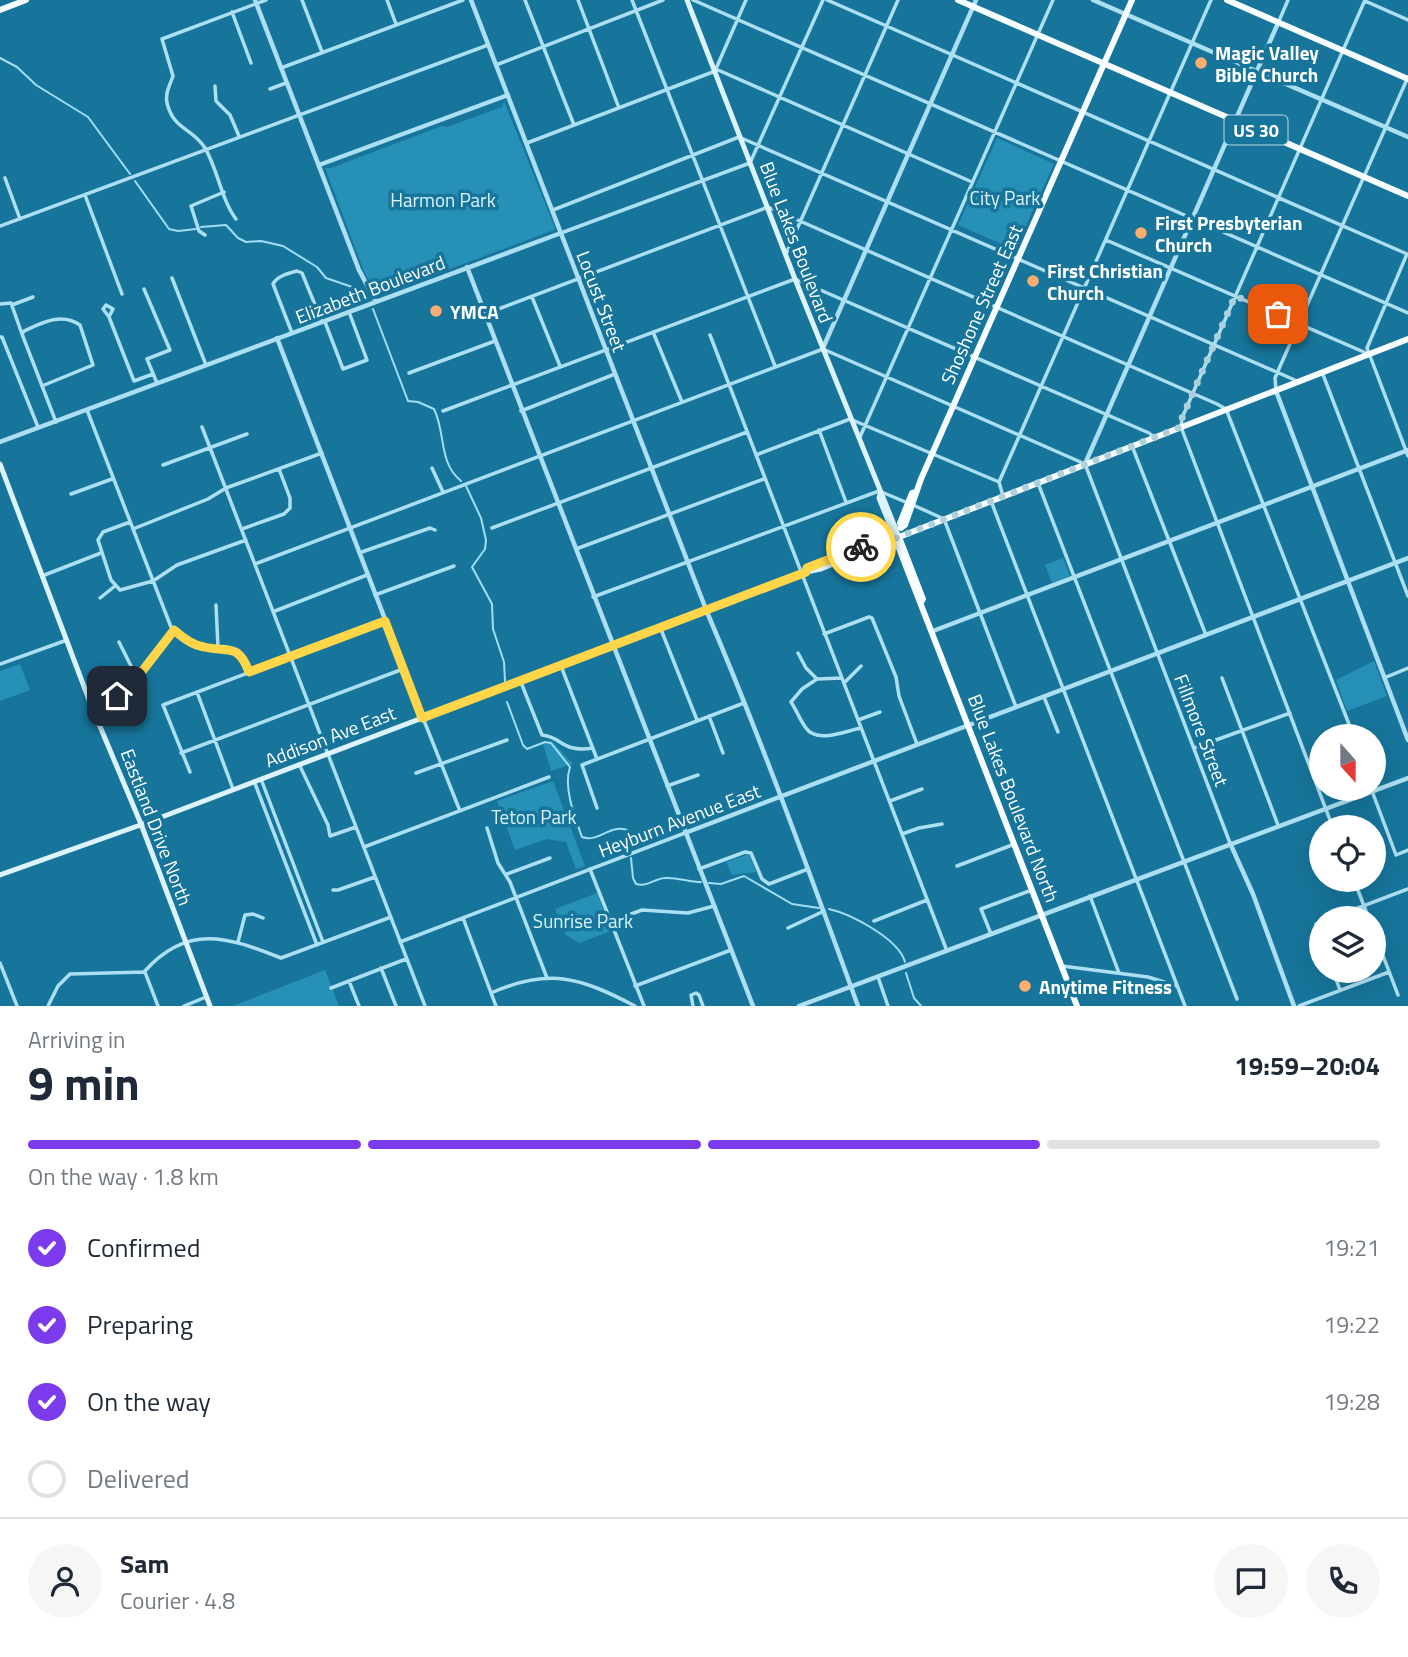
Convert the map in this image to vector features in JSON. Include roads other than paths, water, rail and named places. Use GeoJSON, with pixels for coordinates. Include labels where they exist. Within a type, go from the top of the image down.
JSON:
{"type":"FeatureCollection","features":[{"type":"Feature","properties":{"kind":"main road"},"geometry":{"type":"LineString","coordinates":[[0,9],[26,0]]}},
{"type":"Feature","properties":{"kind":"main road","name":"Blue Lakes Boulevard"},"geometry":{"type":"LineString","coordinates":[[687,0],[822,349],[879,492],[883,496],[895,538]]}},
{"type":"Feature","properties":{"kind":"main road","name":"US 30"},"geometry":{"type":"LineString","coordinates":[[958,0],[975,3],[1104,64],[1408,196]]}},
{"type":"Feature","properties":{"kind":"main road","name":"Shoshone Street East"},"geometry":{"type":"LineString","coordinates":[[895,538],[911,504],[912,493],[916,492],[1132,0]]}},
{"type":"Feature","properties":{"kind":"main road"},"geometry":{"type":"LineString","coordinates":[[1227,0],[1408,78]]}},
{"type":"Feature","properties":{"kind":"main road"},"geometry":{"type":"LineString","coordinates":[[895,538],[1408,339]]}},
{"type":"Feature","properties":{"kind":"main road","name":"Eastland Drive North"},"geometry":{"type":"LineString","coordinates":[[0,464],[210,1006]]}},
{"type":"Feature","properties":{"kind":"main road","name":"Addison Ave East"},"geometry":{"type":"LineString","coordinates":[[0,875],[707,611],[886,538],[895,538]]}},
{"type":"Feature","properties":{"kind":"main road","name":"Blue Lakes Boulevard North"},"geometry":{"type":"LineString","coordinates":[[895,538],[923,599],[921,602],[1077,1006]]}},
{"type":"Feature","properties":{"kind":"street"},"geometry":{"type":"LineString","coordinates":[[236,219],[205,148],[196,136],[178,125],[166,101],[173,76],[162,39],[266,0]]}},
{"type":"Feature","properties":{"kind":"street"},"geometry":{"type":"LineString","coordinates":[[302,0],[322,52]]}},
{"type":"Feature","properties":{"kind":"street"},"geometry":{"type":"LineString","coordinates":[[387,0],[396,25]]}},
{"type":"Feature","properties":{"kind":"street"},"geometry":{"type":"LineString","coordinates":[[281,68],[463,0]]}},
{"type":"Feature","properties":{"kind":"street","name":"Locust Street"},"geometry":{"type":"LineString","coordinates":[[471,0],[808,869],[858,1006]]}},
{"type":"Feature","properties":{"kind":"street"},"geometry":{"type":"LineString","coordinates":[[525,0],[574,125]]}},
{"type":"Feature","properties":{"kind":"street"},"geometry":{"type":"LineString","coordinates":[[578,0],[619,108]]}},
{"type":"Feature","properties":{"kind":"street"},"geometry":{"type":"LineString","coordinates":[[632,0],[775,367]]}},
{"type":"Feature","properties":{"kind":"street"},"geometry":{"type":"LineString","coordinates":[[496,65],[663,0]]}},
{"type":"Feature","properties":{"kind":"street"},"geometry":{"type":"LineString","coordinates":[[693,0],[1408,313]]}},
{"type":"Feature","properties":{"kind":"street"},"geometry":{"type":"LineString","coordinates":[[715,71],[746,0]]}},
{"type":"Feature","properties":{"kind":"street"},"geometry":{"type":"LineString","coordinates":[[750,163],[825,0],[1408,253],[1368,343],[1368,354],[1407,452],[933,631]]}},
{"type":"Feature","properties":{"kind":"street"},"geometry":{"type":"LineString","coordinates":[[786,255],[898,0]]}},
{"type":"Feature","properties":{"kind":"street"},"geometry":{"type":"LineString","coordinates":[[858,440],[1053,0]]}},
{"type":"Feature","properties":{"kind":"street"},"geometry":{"type":"LineString","coordinates":[[1093,0],[1408,137]]}},
{"type":"Feature","properties":{"kind":"street"},"geometry":{"type":"LineString","coordinates":[[1003,496],[999,482],[1210,0]]}},
{"type":"Feature","properties":{"kind":"street"},"geometry":{"type":"LineString","coordinates":[[255,564],[822,349],[1085,464],[1288,0]]}},
{"type":"Feature","properties":{"kind":"street"},"geometry":{"type":"LineString","coordinates":[[1329,815],[1181,427],[1192,393],[1364,0],[1408,20]]}},
{"type":"Feature","properties":{"kind":"street"},"geometry":{"type":"LineString","coordinates":[[255,2],[359,270],[376,302]]}},
{"type":"Feature","properties":{"kind":"street"},"geometry":{"type":"LineString","coordinates":[[822,349],[975,3]]}},
{"type":"Feature","properties":{"kind":"street"},"geometry":{"type":"LineString","coordinates":[[232,12],[251,63]]}},
{"type":"Feature","properties":{"kind":"street"},"geometry":{"type":"LineString","coordinates":[[0,226],[488,45]]}},
{"type":"Feature","properties":{"kind":"street"},"geometry":{"type":"LineString","coordinates":[[527,144],[718,70],[972,182]]}},
{"type":"Feature","properties":{"kind":"street"},"geometry":{"type":"LineString","coordinates":[[1408,78],[1278,371],[1275,384],[1408,740]]}},
{"type":"Feature","properties":{"kind":"street"},"geometry":{"type":"LineString","coordinates":[[270,89],[286,83]]}},
{"type":"Feature","properties":{"kind":"street"},"geometry":{"type":"LineString","coordinates":[[215,86],[216,101],[230,116],[239,136]]}},
{"type":"Feature","properties":{"kind":"street"},"geometry":{"type":"LineString","coordinates":[[319,165],[508,95]]}},
{"type":"Feature","properties":{"kind":"street"},"geometry":{"type":"LineString","coordinates":[[553,210],[739,137],[1298,382]]}},
{"type":"Feature","properties":{"kind":"street","name":"Elizabeth Boulevard"},"geometry":{"type":"LineString","coordinates":[[0,442],[750,163]]}},
{"type":"Feature","properties":{"kind":"street"},"geometry":{"type":"LineString","coordinates":[[5,178],[20,219]]}},
{"type":"Feature","properties":{"kind":"street"},"geometry":{"type":"LineString","coordinates":[[205,235],[199,231],[191,206],[223,192]]}},
{"type":"Feature","properties":{"kind":"street"},"geometry":{"type":"LineString","coordinates":[[85,195],[122,294]]}},
{"type":"Feature","properties":{"kind":"street"},"geometry":{"type":"LineString","coordinates":[[485,314],[768,207],[1226,409],[1349,724]]}},
{"type":"Feature","properties":{"kind":"street"},"geometry":{"type":"LineString","coordinates":[[1106,240],[1368,354]]}},
{"type":"Feature","properties":{"kind":"street"},"geometry":{"type":"LineString","coordinates":[[467,267],[753,1006]]}},
{"type":"Feature","properties":{"kind":"street"},"geometry":{"type":"LineString","coordinates":[[292,333],[273,284],[275,280],[289,273],[302,273],[343,369],[367,360],[349,312]]}},
{"type":"Feature","properties":{"kind":"street"},"geometry":{"type":"LineString","coordinates":[[172,278],[206,365]]}},
{"type":"Feature","properties":{"kind":"street"},"geometry":{"type":"LineString","coordinates":[[443,411],[795,279],[1042,385],[1149,433],[1154,438]]}},
{"type":"Feature","properties":{"kind":"street"},"geometry":{"type":"LineString","coordinates":[[144,289],[170,350],[147,359],[157,384]]}},
{"type":"Feature","properties":{"kind":"street"},"geometry":{"type":"LineString","coordinates":[[0,304],[12,304],[33,297]]}},
{"type":"Feature","properties":{"kind":"street"},"geometry":{"type":"LineString","coordinates":[[532,297],[560,367]]}},
{"type":"Feature","properties":{"kind":"street"},"geometry":{"type":"LineString","coordinates":[[12,304],[56,422]]}},
{"type":"Feature","properties":{"kind":"street"},"geometry":{"type":"LineString","coordinates":[[109,317],[134,381],[153,374]]}},
{"type":"Feature","properties":{"kind":"street"},"geometry":{"type":"LineString","coordinates":[[22,334],[57,318],[69,319],[80,325],[93,365],[42,386]]}},
{"type":"Feature","properties":{"kind":"street"},"geometry":{"type":"LineString","coordinates":[[653,332],[682,402]]}},
{"type":"Feature","properties":{"kind":"street"},"geometry":{"type":"LineString","coordinates":[[710,335],[947,951]]}},
{"type":"Feature","properties":{"kind":"street"},"geometry":{"type":"LineString","coordinates":[[0,337],[39,428]]}},
{"type":"Feature","properties":{"kind":"street"},"geometry":{"type":"LineString","coordinates":[[278,338],[403,669],[460,811]]}},
{"type":"Feature","properties":{"kind":"street"},"geometry":{"type":"LineString","coordinates":[[409,373],[495,341]]}},
{"type":"Feature","properties":{"kind":"street"},"geometry":{"type":"LineString","coordinates":[[1322,372],[1408,596]]}},
{"type":"Feature","properties":{"kind":"street"},"geometry":{"type":"LineString","coordinates":[[521,411],[615,374]]}},
{"type":"Feature","properties":{"kind":"street"},"geometry":{"type":"LineString","coordinates":[[87,410],[165,614],[174,630],[195,645],[239,653],[249,672]]}},
{"type":"Feature","properties":{"kind":"street"},"geometry":{"type":"LineString","coordinates":[[756,455],[850,419],[999,482]]}},
{"type":"Feature","properties":{"kind":"street"},"geometry":{"type":"LineString","coordinates":[[202,426],[425,1006]]}},
{"type":"Feature","properties":{"kind":"street"},"geometry":{"type":"LineString","coordinates":[[819,430],[846,502]]}},
{"type":"Feature","properties":{"kind":"street"},"geometry":{"type":"LineString","coordinates":[[492,528],[747,432]]}},
{"type":"Feature","properties":{"kind":"street"},"geometry":{"type":"LineString","coordinates":[[163,465],[247,434]]}},
{"type":"Feature","properties":{"kind":"street"},"geometry":{"type":"LineString","coordinates":[[1132,446],[1206,635]]}},
{"type":"Feature","properties":{"kind":"street"},"geometry":{"type":"LineString","coordinates":[[133,529],[208,499],[226,488],[322,453]]}},
{"type":"Feature","properties":{"kind":"street","name":"Fillmore Street"},"geometry":{"type":"LineString","coordinates":[[1085,464],[1230,843],[1297,1006]]}},
{"type":"Feature","properties":{"kind":"street"},"geometry":{"type":"LineString","coordinates":[[432,468],[443,492]]}},
{"type":"Feature","properties":{"kind":"street"},"geometry":{"type":"LineString","coordinates":[[242,529],[284,514],[290,508],[290,499],[279,469]]}},
{"type":"Feature","properties":{"kind":"street"},"geometry":{"type":"LineString","coordinates":[[71,494],[113,478]]}},
{"type":"Feature","properties":{"kind":"street"},"geometry":{"type":"LineString","coordinates":[[575,549],[764,479]]}},
{"type":"Feature","properties":{"kind":"street"},"geometry":{"type":"LineString","coordinates":[[1038,482],[1237,999]]}},
{"type":"Feature","properties":{"kind":"street"},"geometry":{"type":"LineString","coordinates":[[593,597],[879,492],[944,519],[1016,707]]}},
{"type":"Feature","properties":{"kind":"street"},"geometry":{"type":"LineString","coordinates":[[991,501],[1185,1006]]}},
{"type":"Feature","properties":{"kind":"street"},"geometry":{"type":"LineString","coordinates":[[130,522],[103,532],[98,541],[115,586],[120,590],[153,581],[177,565],[246,540]]}},
{"type":"Feature","properties":{"kind":"street"},"geometry":{"type":"LineString","coordinates":[[359,553],[430,528],[435,530]]}},
{"type":"Feature","properties":{"kind":"street"},"geometry":{"type":"LineString","coordinates":[[42,576],[101,553]]}},
{"type":"Feature","properties":{"kind":"street","name":"Heyburn Avenue East"},"geometry":{"type":"LineString","coordinates":[[400,942],[1408,558]]}},
{"type":"Feature","properties":{"kind":"street"},"geometry":{"type":"LineString","coordinates":[[375,595],[454,566]]}},
{"type":"Feature","properties":{"kind":"street"},"geometry":{"type":"LineString","coordinates":[[274,611],[368,575]]}},
{"type":"Feature","properties":{"kind":"street"},"geometry":{"type":"LineString","coordinates":[[100,598],[115,586]]}},
{"type":"Feature","properties":{"kind":"street"},"geometry":{"type":"LineString","coordinates":[[216,605],[218,649]]}},
{"type":"Feature","properties":{"kind":"street"},"geometry":{"type":"LineString","coordinates":[[824,634],[869,617],[873,618],[896,677],[899,696],[917,745]]}},
{"type":"Feature","properties":{"kind":"street"},"geometry":{"type":"LineString","coordinates":[[190,772],[163,705],[385,621]]}},
{"type":"Feature","properties":{"kind":"street"},"geometry":{"type":"LineString","coordinates":[[660,627],[697,721]]}},
{"type":"Feature","properties":{"kind":"street"},"geometry":{"type":"LineString","coordinates":[[92,705],[117,696],[137,678],[174,630]]}},
{"type":"Feature","properties":{"kind":"street"},"geometry":{"type":"LineString","coordinates":[[0,664],[67,640]]}},
{"type":"Feature","properties":{"kind":"street"},"geometry":{"type":"LineString","coordinates":[[119,642],[137,678]]}},
{"type":"Feature","properties":{"kind":"street"},"geometry":{"type":"LineString","coordinates":[[797,653],[817,679],[843,681],[861,666]]}},
{"type":"Feature","properties":{"kind":"street"},"geometry":{"type":"LineString","coordinates":[[560,665],[597,759]]}},
{"type":"Feature","properties":{"kind":"street"},"geometry":{"type":"LineString","coordinates":[[1384,678],[1408,668]]}},
{"type":"Feature","properties":{"kind":"street"},"geometry":{"type":"LineString","coordinates":[[181,753],[403,669]]}},
{"type":"Feature","properties":{"kind":"street"},"geometry":{"type":"LineString","coordinates":[[1222,678],[1278,825]]}},
{"type":"Feature","properties":{"kind":"street"},"geometry":{"type":"LineString","coordinates":[[817,679],[791,702],[807,730],[817,736],[861,728]]}},
{"type":"Feature","properties":{"kind":"street"},"geometry":{"type":"LineString","coordinates":[[520,680],[542,735],[550,736],[571,749],[593,748]]}},
{"type":"Feature","properties":{"kind":"street"},"geometry":{"type":"LineString","coordinates":[[197,692],[234,789]]}},
{"type":"Feature","properties":{"kind":"street"},"geometry":{"type":"LineString","coordinates":[[1044,697],[1058,732]]}},
{"type":"Feature","properties":{"kind":"street"},"geometry":{"type":"LineString","coordinates":[[597,808],[582,765],[744,703]]}},
{"type":"Feature","properties":{"kind":"street"},"geometry":{"type":"LineString","coordinates":[[858,720],[880,712]]}},
{"type":"Feature","properties":{"kind":"street"},"geometry":{"type":"LineString","coordinates":[[1194,748],[1290,713]]}},
{"type":"Feature","properties":{"kind":"street"},"geometry":{"type":"LineString","coordinates":[[709,716],[723,753]]}},
{"type":"Feature","properties":{"kind":"street"},"geometry":{"type":"LineString","coordinates":[[416,774],[507,740]]}},
{"type":"Feature","properties":{"kind":"street"},"geometry":{"type":"LineString","coordinates":[[299,764],[328,825],[330,836],[356,827]]}},
{"type":"Feature","properties":{"kind":"street"},"geometry":{"type":"LineString","coordinates":[[667,786],[698,775]]}},
{"type":"Feature","properties":{"kind":"street"},"geometry":{"type":"LineString","coordinates":[[364,847],[550,776]]}},
{"type":"Feature","properties":{"kind":"street"},"geometry":{"type":"LineString","coordinates":[[1386,786],[1408,778]]}},
{"type":"Feature","properties":{"kind":"street"},"geometry":{"type":"LineString","coordinates":[[257,780],[323,942]]}},
{"type":"Feature","properties":{"kind":"street"},"geometry":{"type":"LineString","coordinates":[[257,780],[317,944]]}},
{"type":"Feature","properties":{"kind":"street"},"geometry":{"type":"LineString","coordinates":[[890,801],[922,789]]}},
{"type":"Feature","properties":{"kind":"street"},"geometry":{"type":"LineString","coordinates":[[799,1006],[1342,802]]}},
{"type":"Feature","properties":{"kind":"street"},"geometry":{"type":"LineString","coordinates":[[1376,802],[1396,855],[1408,850]]}},
{"type":"Feature","properties":{"kind":"street"},"geometry":{"type":"LineString","coordinates":[[902,834],[942,824]]}},
{"type":"Feature","properties":{"kind":"street"},"geometry":{"type":"LineString","coordinates":[[487,828],[498,863],[516,897],[547,978]]}},
{"type":"Feature","properties":{"kind":"street"},"geometry":{"type":"LineString","coordinates":[[957,866],[1014,844]]}},
{"type":"Feature","properties":{"kind":"street"},"geometry":{"type":"LineString","coordinates":[[699,869],[745,852],[751,853],[762,879],[769,884],[808,869]]}},
{"type":"Feature","properties":{"kind":"street"},"geometry":{"type":"LineString","coordinates":[[506,874],[550,858]]}},
{"type":"Feature","properties":{"kind":"street"},"geometry":{"type":"LineString","coordinates":[[590,869],[644,1006]]}},
{"type":"Feature","properties":{"kind":"street"},"geometry":{"type":"LineString","coordinates":[[332,890],[375,877]]}},
{"type":"Feature","properties":{"kind":"street"},"geometry":{"type":"LineString","coordinates":[[1358,892],[1363,906],[1408,889]]}},
{"type":"Feature","properties":{"kind":"street"},"geometry":{"type":"LineString","coordinates":[[991,934],[981,909],[1032,890]]}},
{"type":"Feature","properties":{"kind":"street"},"geometry":{"type":"LineString","coordinates":[[1090,896],[1120,974]]}},
{"type":"Feature","properties":{"kind":"street"},"geometry":{"type":"LineString","coordinates":[[874,921],[927,900]]}},
{"type":"Feature","properties":{"kind":"street"},"geometry":{"type":"LineString","coordinates":[[610,922],[642,910],[688,913],[714,906]]}},
{"type":"Feature","properties":{"kind":"street"},"geometry":{"type":"LineString","coordinates":[[788,928],[824,911]]}},
{"type":"Feature","properties":{"kind":"street"},"geometry":{"type":"LineString","coordinates":[[238,943],[245,915],[253,914],[263,918]]}},
{"type":"Feature","properties":{"kind":"street"},"geometry":{"type":"LineString","coordinates":[[48,1006],[58,986],[70,974],[144,972],[163,953],[204,937],[238,943],[281,958],[391,917]]}},
{"type":"Feature","properties":{"kind":"street"},"geometry":{"type":"LineString","coordinates":[[463,918],[496,1006]]}},
{"type":"Feature","properties":{"kind":"street"},"geometry":{"type":"LineString","coordinates":[[635,986],[731,950]]}},
{"type":"Feature","properties":{"kind":"street"},"geometry":{"type":"LineString","coordinates":[[331,988],[406,959]]}},
{"type":"Feature","properties":{"kind":"street"},"geometry":{"type":"LineString","coordinates":[[0,963],[17,1006]]}},
{"type":"Feature","properties":{"kind":"street"},"geometry":{"type":"LineString","coordinates":[[1386,964],[1398,995]]}},
{"type":"Feature","properties":{"kind":"street"},"geometry":{"type":"LineString","coordinates":[[1062,966],[1148,978],[1177,986]]}},
{"type":"Feature","properties":{"kind":"street"},"geometry":{"type":"LineString","coordinates":[[381,968],[396,1006]]}},
{"type":"Feature","properties":{"kind":"street"},"geometry":{"type":"LineString","coordinates":[[144,972],[158,1006]]}},
{"type":"Feature","properties":{"kind":"street"},"geometry":{"type":"LineString","coordinates":[[1297,1006],[1389,972]]}},
{"type":"Feature","properties":{"kind":"street"},"geometry":{"type":"LineString","coordinates":[[878,977],[888,1006]]}},
{"type":"Feature","properties":{"kind":"street"},"geometry":{"type":"LineString","coordinates":[[491,993],[515,983],[547,978],[591,984],[635,1006]]}},
{"type":"Feature","properties":{"kind":"street"},"geometry":{"type":"LineString","coordinates":[[349,981],[359,1006]]}},
{"type":"Feature","properties":{"kind":"street"},"geometry":{"type":"LineString","coordinates":[[1337,983],[1340,990]]}},
{"type":"Feature","properties":{"kind":"street"},"geometry":{"type":"LineString","coordinates":[[693,1006],[691,995],[696,993],[703,1006]]}},
{"type":"Feature","properties":{"kind":"street"},"geometry":{"type":"LineString","coordinates":[[184,1006],[206,997]]}},
{"type":"Feature","properties":{"kind":"waterway"},"geometry":{"type":"LineString","coordinates":[[0,58],[17,67],[36,85],[88,117],[130,174]]}},
{"type":"Feature","properties":{"kind":"waterway"},"geometry":{"type":"LineString","coordinates":[[135,181],[169,229],[196,229]]}},
{"type":"Feature","properties":{"kind":"waterway"},"geometry":{"type":"LineString","coordinates":[[201,227],[226,225],[238,238],[246,242],[261,241],[283,246],[317,267],[326,278],[358,289],[368,299]]}},
{"type":"Feature","properties":{"kind":"waterway"},"geometry":{"type":"LineString","coordinates":[[373,309],[408,401],[434,409],[449,465],[461,481]]}},
{"type":"Feature","properties":{"kind":"waterway"},"geometry":{"type":"LineString","coordinates":[[466,486],[481,518],[486,540],[485,549],[472,567],[492,604],[493,629],[504,662],[505,681]]}},
{"type":"Feature","properties":{"kind":"waterway"},"geometry":{"type":"LineString","coordinates":[[507,702],[523,745],[527,749],[545,742],[551,743],[570,767],[569,793],[582,837],[594,838],[615,829],[627,830],[629,851]]}},
{"type":"Feature","properties":{"kind":"waterway"},"geometry":{"type":"LineString","coordinates":[[631,858],[636,884],[665,878],[701,882]]}},
{"type":"Feature","properties":{"kind":"waterway"},"geometry":{"type":"LineString","coordinates":[[709,883],[721,884],[744,876],[792,904],[819,908]]}},
{"type":"Feature","properties":{"kind":"waterway"},"geometry":{"type":"LineString","coordinates":[[829,909],[849,916],[884,936],[901,953],[905,962]]}},
{"type":"Feature","properties":{"kind":"waterway"},"geometry":{"type":"LineString","coordinates":[[906,973],[914,998],[921,1006]]}},
{"type":"Feature","properties":{"kind":"place","name":"Magic Valley Bible Church"},"geometry":{"type":"Point","coordinates":[1201,63]}},
{"type":"Feature","properties":{"kind":"place","name":"First Presbyterian Church"},"geometry":{"type":"Point","coordinates":[1141,233]}},
{"type":"Feature","properties":{"kind":"place","name":"First Christian Church"},"geometry":{"type":"Point","coordinates":[1033,281]}},
{"type":"Feature","properties":{"kind":"place","name":"YMCA"},"geometry":{"type":"Point","coordinates":[436,311]}},
{"type":"Feature","properties":{"kind":"place","name":"Anytime Fitness"},"geometry":{"type":"Point","coordinates":[1025,986]}},
{"type":"Feature","properties":{"kind":"park label","name":"City Park"},"geometry":{"type":"Point","coordinates":[1005,197]}},
{"type":"Feature","properties":{"kind":"park label","name":"Harmon Park"},"geometry":{"type":"Point","coordinates":[443,199]}},
{"type":"Feature","properties":{"kind":"park label","name":"Teton Park"},"geometry":{"type":"Point","coordinates":[534,816]}},
{"type":"Feature","properties":{"kind":"park label","name":"Sunrise Park"},"geometry":{"type":"Point","coordinates":[583,920]}}]}
